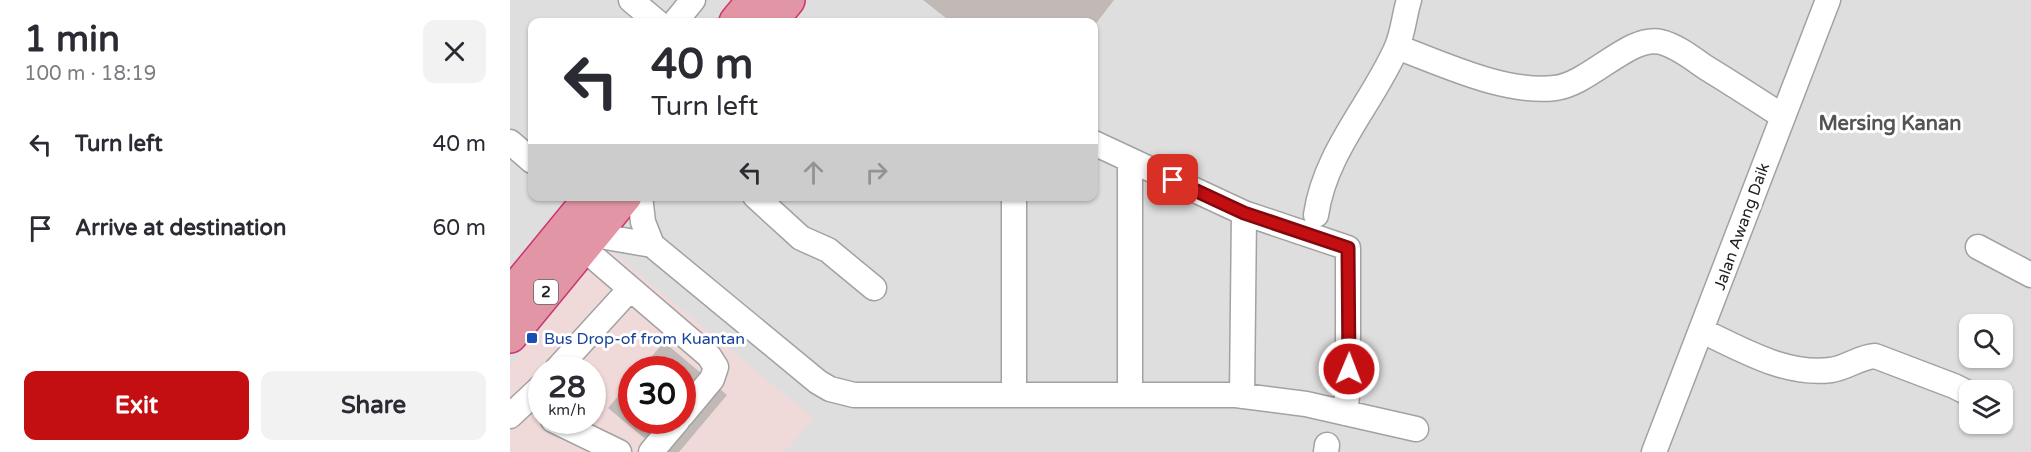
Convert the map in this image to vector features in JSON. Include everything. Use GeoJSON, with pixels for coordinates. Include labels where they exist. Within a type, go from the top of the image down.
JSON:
{"type":"FeatureCollection","features":[{"type":"Feature","properties":{"kind":"highway"},"geometry":{"type":"LineString","coordinates":[[739,18],[754,0]]}},
{"type":"Feature","properties":{"kind":"highway"},"geometry":{"type":"LineString","coordinates":[[773,18],[788,0]]}},
{"type":"Feature","properties":{"kind":"highway","name":"2"},"geometry":{"type":"LineString","coordinates":[[510,336],[582,219],[616,201]]}},
{"type":"Feature","properties":{"kind":"highway"},"geometry":{"type":"LineString","coordinates":[[510,296],[582,219]]}},
{"type":"Feature","properties":{"kind":"street"},"geometry":{"type":"LineString","coordinates":[[631,0],[652,18]]}},
{"type":"Feature","properties":{"kind":"street"},"geometry":{"type":"LineString","coordinates":[[678,18],[693,0]]}},
{"type":"Feature","properties":{"kind":"street"},"geometry":{"type":"LineString","coordinates":[[1316,215],[1318,198],[1346,133],[1397,47],[1409,0]]}},
{"type":"Feature","properties":{"kind":"street","name":"Jalan Awang Daik"},"geometry":{"type":"LineString","coordinates":[[1654,452],[1828,0]]}},
{"type":"Feature","properties":{"kind":"street"},"geometry":{"type":"LineString","coordinates":[[1397,47],[1466,73],[1525,88],[1555,88],[1579,82],[1643,41],[1661,42],[1683,52],[1782,116]]}},
{"type":"Feature","properties":{"kind":"street"},"geometry":{"type":"LineString","coordinates":[[510,142],[528,158]]}},
{"type":"Feature","properties":{"kind":"street"},"geometry":{"type":"LineString","coordinates":[[1098,145],[1244,213],[1348,248],[1348,388],[1345,413]]}},
{"type":"Feature","properties":{"kind":"street"},"geometry":{"type":"LineString","coordinates":[[1130,160],[1130,395]]}},
{"type":"Feature","properties":{"kind":"street"},"geometry":{"type":"LineString","coordinates":[[641,201],[643,222],[652,245]]}},
{"type":"Feature","properties":{"kind":"street"},"geometry":{"type":"LineString","coordinates":[[760,201],[796,234],[828,250],[874,288]]}},
{"type":"Feature","properties":{"kind":"street"},"geometry":{"type":"LineString","coordinates":[[1014,201],[1014,395]]}},
{"type":"Feature","properties":{"kind":"street"},"geometry":{"type":"LineString","coordinates":[[1242,396],[1244,213]]}},
{"type":"Feature","properties":{"kind":"street"},"geometry":{"type":"LineString","coordinates":[[582,219],[652,245],[818,382],[830,389],[854,395],[1242,396],[1306,404],[1416,429]]}},
{"type":"Feature","properties":{"kind":"street"},"geometry":{"type":"LineString","coordinates":[[582,219],[630,289],[708,356],[716,368],[712,380],[696,399]]}},
{"type":"Feature","properties":{"kind":"street"},"geometry":{"type":"LineString","coordinates":[[1978,247],[2031,275]]}},
{"type":"Feature","properties":{"kind":"street"},"geometry":{"type":"LineString","coordinates":[[569,356],[630,289]]}},
{"type":"Feature","properties":{"kind":"street"},"geometry":{"type":"LineString","coordinates":[[1702,331],[1772,363],[1790,368],[1831,370],[1865,357],[1875,356],[1959,389]]}},
{"type":"Feature","properties":{"kind":"street"},"geometry":{"type":"LineString","coordinates":[[582,434],[619,452]]}},
{"type":"Feature","properties":{"kind":"street"},"geometry":{"type":"LineString","coordinates":[[651,452],[666,434]]}},
{"type":"Feature","properties":{"kind":"shaded area"},"geometry":{"type":"Polygon","coordinates":[[[510,0],[2031,0],[2031,452],[510,452],[510,0]]]}},
{"type":"Feature","properties":{"kind":"shaded area"},"geometry":{"type":"Polygon","coordinates":[[[607,247],[814,419],[784,452],[510,452],[510,366],[607,247]]]}},
{"type":"Feature","properties":{"kind":"building"},"geometry":{"type":"Polygon","coordinates":[[[923,0],[1114,0],[1098,21],[1098,18],[946,18],[923,0]]]}},
{"type":"Feature","properties":{"kind":"building"},"geometry":{"type":"Polygon","coordinates":[[[664,342],[681,356],[652,356],[664,342]]]}},
{"type":"Feature","properties":{"kind":"building"},"geometry":{"type":"Polygon","coordinates":[[[696,369],[727,395],[696,432],[696,369]]]}},
{"type":"Feature","properties":{"kind":"building"},"geometry":{"type":"Polygon","coordinates":[[[618,396],[618,416],[608,408],[618,396]]]}},
{"type":"Feature","properties":{"kind":"building"},"geometry":{"type":"Polygon","coordinates":[[[639,434],[694,434],[679,452],[661,452],[639,434]]]}},
{"type":"Feature","properties":{"kind":"place","name":"Bus Drop-of from Kuantan"},"geometry":{"type":"Point","coordinates":[532,338]}},
{"type":"Feature","properties":{"kind":"district","name":"Mersing Kanan"},"geometry":{"type":"Point","coordinates":[1890,123]}},
{"type":"Feature","properties":{"kind":"route"},"geometry":{"type":"LineString","coordinates":[[1173,180],[1244,213],[1344,244],[1348,248],[1350,252],[1349,369]]}}]}
